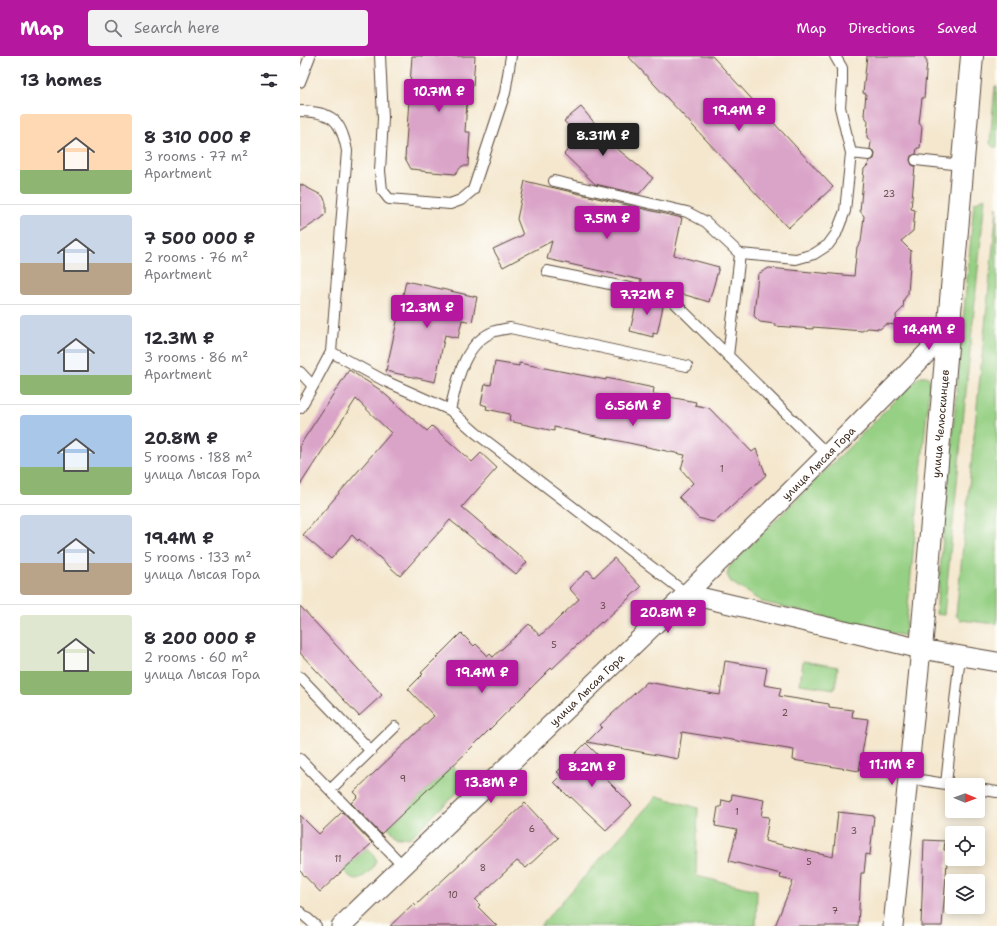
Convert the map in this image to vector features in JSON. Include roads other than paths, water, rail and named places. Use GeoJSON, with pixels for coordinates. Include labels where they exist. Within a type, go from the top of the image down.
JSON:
{"type":"FeatureCollection","features":[{"type":"Feature","properties":{"kind":"street","name":"улица Челюскинцев"},"geometry":{"type":"LineString","coordinates":[[921,649],[972,56]]}},
{"type":"Feature","properties":{"kind":"street","name":"улица Лысая Гора"},"geometry":{"type":"LineString","coordinates":[[341,926],[687,594],[828,455],[948,331]]}},
{"type":"Feature","properties":{"kind":"street"},"geometry":{"type":"LineString","coordinates":[[687,594],[921,649],[997,662]]}},
{"type":"Feature","properties":{"kind":"street"},"geometry":{"type":"LineString","coordinates":[[893,926],[921,649]]}},
{"type":"Feature","properties":{"kind":"lane"},"geometry":{"type":"LineString","coordinates":[[300,82],[310,56]]}},
{"type":"Feature","properties":{"kind":"lane"},"geometry":{"type":"LineString","coordinates":[[380,56],[383,118],[380,171],[382,190],[389,199],[450,204],[462,200],[473,190],[505,93],[511,56]]}},
{"type":"Feature","properties":{"kind":"lane"},"geometry":{"type":"LineString","coordinates":[[554,181],[687,212],[706,222],[740,254],[796,259],[814,254],[828,245],[836,234],[845,211],[851,153],[840,106],[842,68],[835,56]]}},
{"type":"Feature","properties":{"kind":"lane"},"geometry":{"type":"LineString","coordinates":[[300,111],[316,112],[328,115],[333,119],[344,134],[347,151],[331,352],[300,408]]}},
{"type":"Feature","properties":{"kind":"lane"},"geometry":{"type":"LineString","coordinates":[[851,153],[870,155]]}},
{"type":"Feature","properties":{"kind":"lane"},"geometry":{"type":"LineString","coordinates":[[916,160],[962,165]]}},
{"type":"Feature","properties":{"kind":"lane"},"geometry":{"type":"LineString","coordinates":[[728,356],[740,254]]}},
{"type":"Feature","properties":{"kind":"lane"},"geometry":{"type":"LineString","coordinates":[[547,271],[668,296],[828,455]]}},
{"type":"Feature","properties":{"kind":"lane"},"geometry":{"type":"LineString","coordinates":[[450,410],[462,364],[472,348],[484,337],[495,331],[510,328],[687,366]]}},
{"type":"Feature","properties":{"kind":"lane"},"geometry":{"type":"LineString","coordinates":[[331,352],[385,381],[450,410],[476,433],[687,594]]}},
{"type":"Feature","properties":{"kind":"lane"},"geometry":{"type":"LineString","coordinates":[[300,372],[313,386]]}},
{"type":"Feature","properties":{"kind":"lane"},"geometry":{"type":"LineString","coordinates":[[950,778],[960,656]]}},
{"type":"Feature","properties":{"kind":"lane"},"geometry":{"type":"LineString","coordinates":[[300,677],[370,750]]}},
{"type":"Feature","properties":{"kind":"lane"},"geometry":{"type":"LineString","coordinates":[[330,790],[395,726]]}},
{"type":"Feature","properties":{"kind":"lane"},"geometry":{"type":"LineString","coordinates":[[300,759],[403,866]]}},
{"type":"Feature","properties":{"kind":"lane"},"geometry":{"type":"LineString","coordinates":[[908,778],[945,784]]}},
{"type":"Feature","properties":{"kind":"lane"},"geometry":{"type":"LineString","coordinates":[[985,790],[997,792]]}},
{"type":"Feature","properties":{"kind":"lane"},"geometry":{"type":"LineString","coordinates":[[300,912],[316,926]]}}]}
